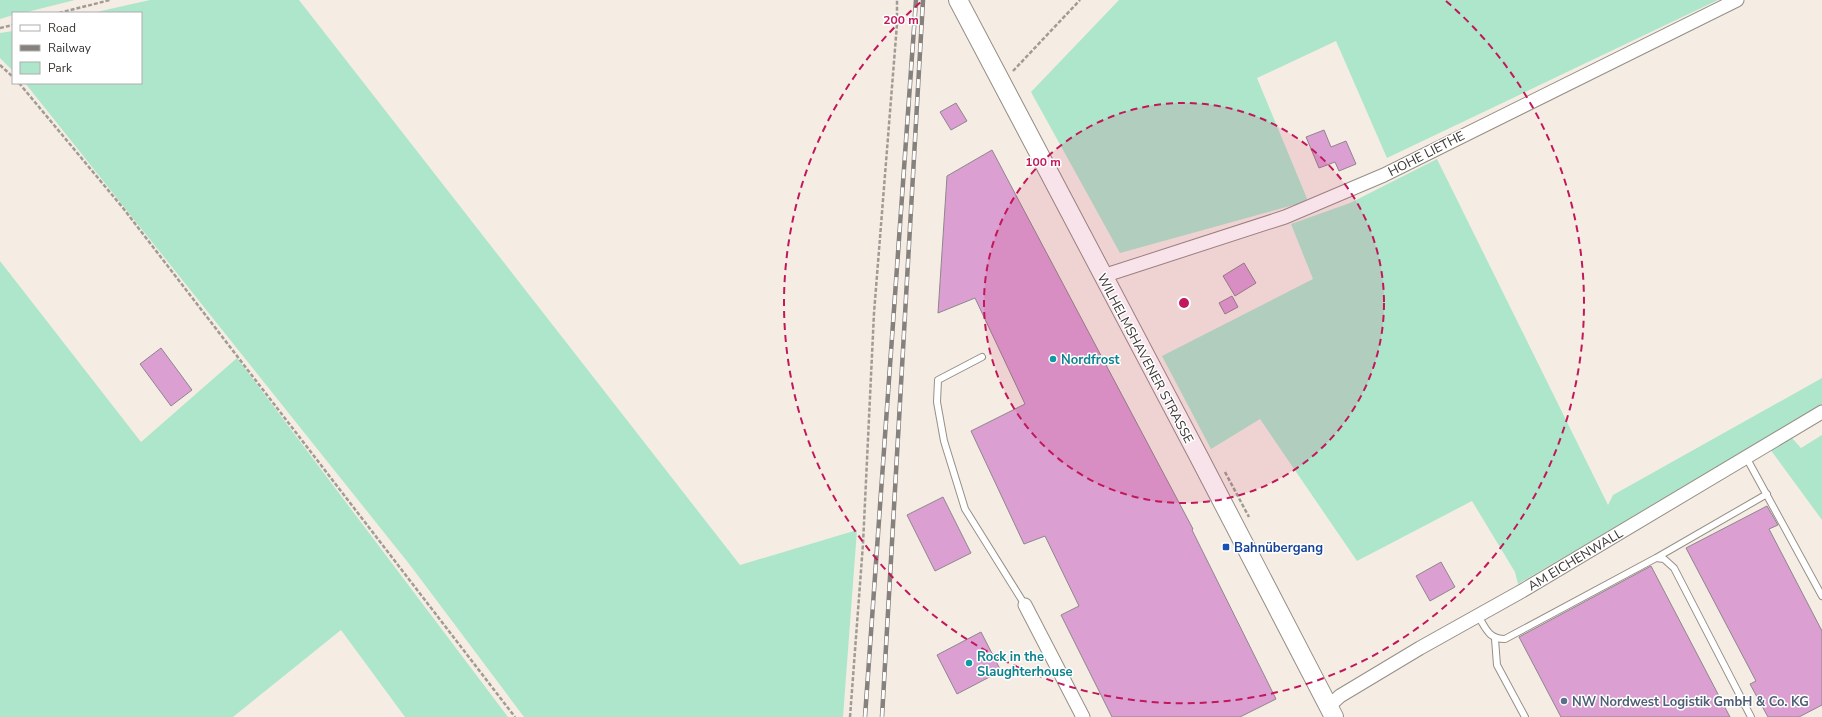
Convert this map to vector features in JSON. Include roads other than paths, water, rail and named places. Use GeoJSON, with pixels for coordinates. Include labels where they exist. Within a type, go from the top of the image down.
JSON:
{"type":"FeatureCollection","features":[{"type":"Feature","properties":{"kind":"street","name":"WILHELMSHAVENER STRASSE"},"geometry":{"type":"LineString","coordinates":[[958,0],[1217,491],[1331,712]]}},
{"type":"Feature","properties":{"kind":"street","name":"HOHE LIETHE"},"geometry":{"type":"LineString","coordinates":[[1103,276],[1285,217],[1377,178],[1736,0]]}},
{"type":"Feature","properties":{"kind":"street","name":"AM EICHENWALL"},"geometry":{"type":"LineString","coordinates":[[1331,712],[1340,696],[1822,412]]}},
{"type":"Feature","properties":{"kind":"street"},"geometry":{"type":"LineString","coordinates":[[1025,605],[1084,717]]}},
{"type":"Feature","properties":{"kind":"lane"},"geometry":{"type":"LineString","coordinates":[[982,357],[938,380],[937,402],[944,442],[965,509],[1025,605]]}},
{"type":"Feature","properties":{"kind":"lane"},"geometry":{"type":"LineString","coordinates":[[1746,457],[1822,596]]}},
{"type":"Feature","properties":{"kind":"lane"},"geometry":{"type":"LineString","coordinates":[[1478,616],[1489,634],[1495,639],[1504,639],[1656,558],[1767,494]]}},
{"type":"Feature","properties":{"kind":"lane"},"geometry":{"type":"LineString","coordinates":[[1656,558],[1664,559],[1674,568],[1751,717]]}},
{"type":"Feature","properties":{"kind":"lane"},"geometry":{"type":"LineString","coordinates":[[1495,639],[1497,665],[1525,717]]}},
{"type":"Feature","properties":{"kind":"railway"},"geometry":{"type":"LineString","coordinates":[[865,717],[916,0]]}},
{"type":"Feature","properties":{"kind":"railway"},"geometry":{"type":"LineString","coordinates":[[882,717],[923,0]]}},
{"type":"Feature","properties":{"kind":"place","name":"Nordfrost"},"geometry":{"type":"Point","coordinates":[1053,359]}},
{"type":"Feature","properties":{"kind":"place","name":"Bahnübergang"},"geometry":{"type":"Point","coordinates":[1226,547]}},
{"type":"Feature","properties":{"kind":"place","name":"Rock in the Slaughterhouse"},"geometry":{"type":"Point","coordinates":[969,663]}},
{"type":"Feature","properties":{"kind":"place","name":"NW Nordwest Logistik GmbH & Co. KG"},"geometry":{"type":"Point","coordinates":[1564,701]}}]}
